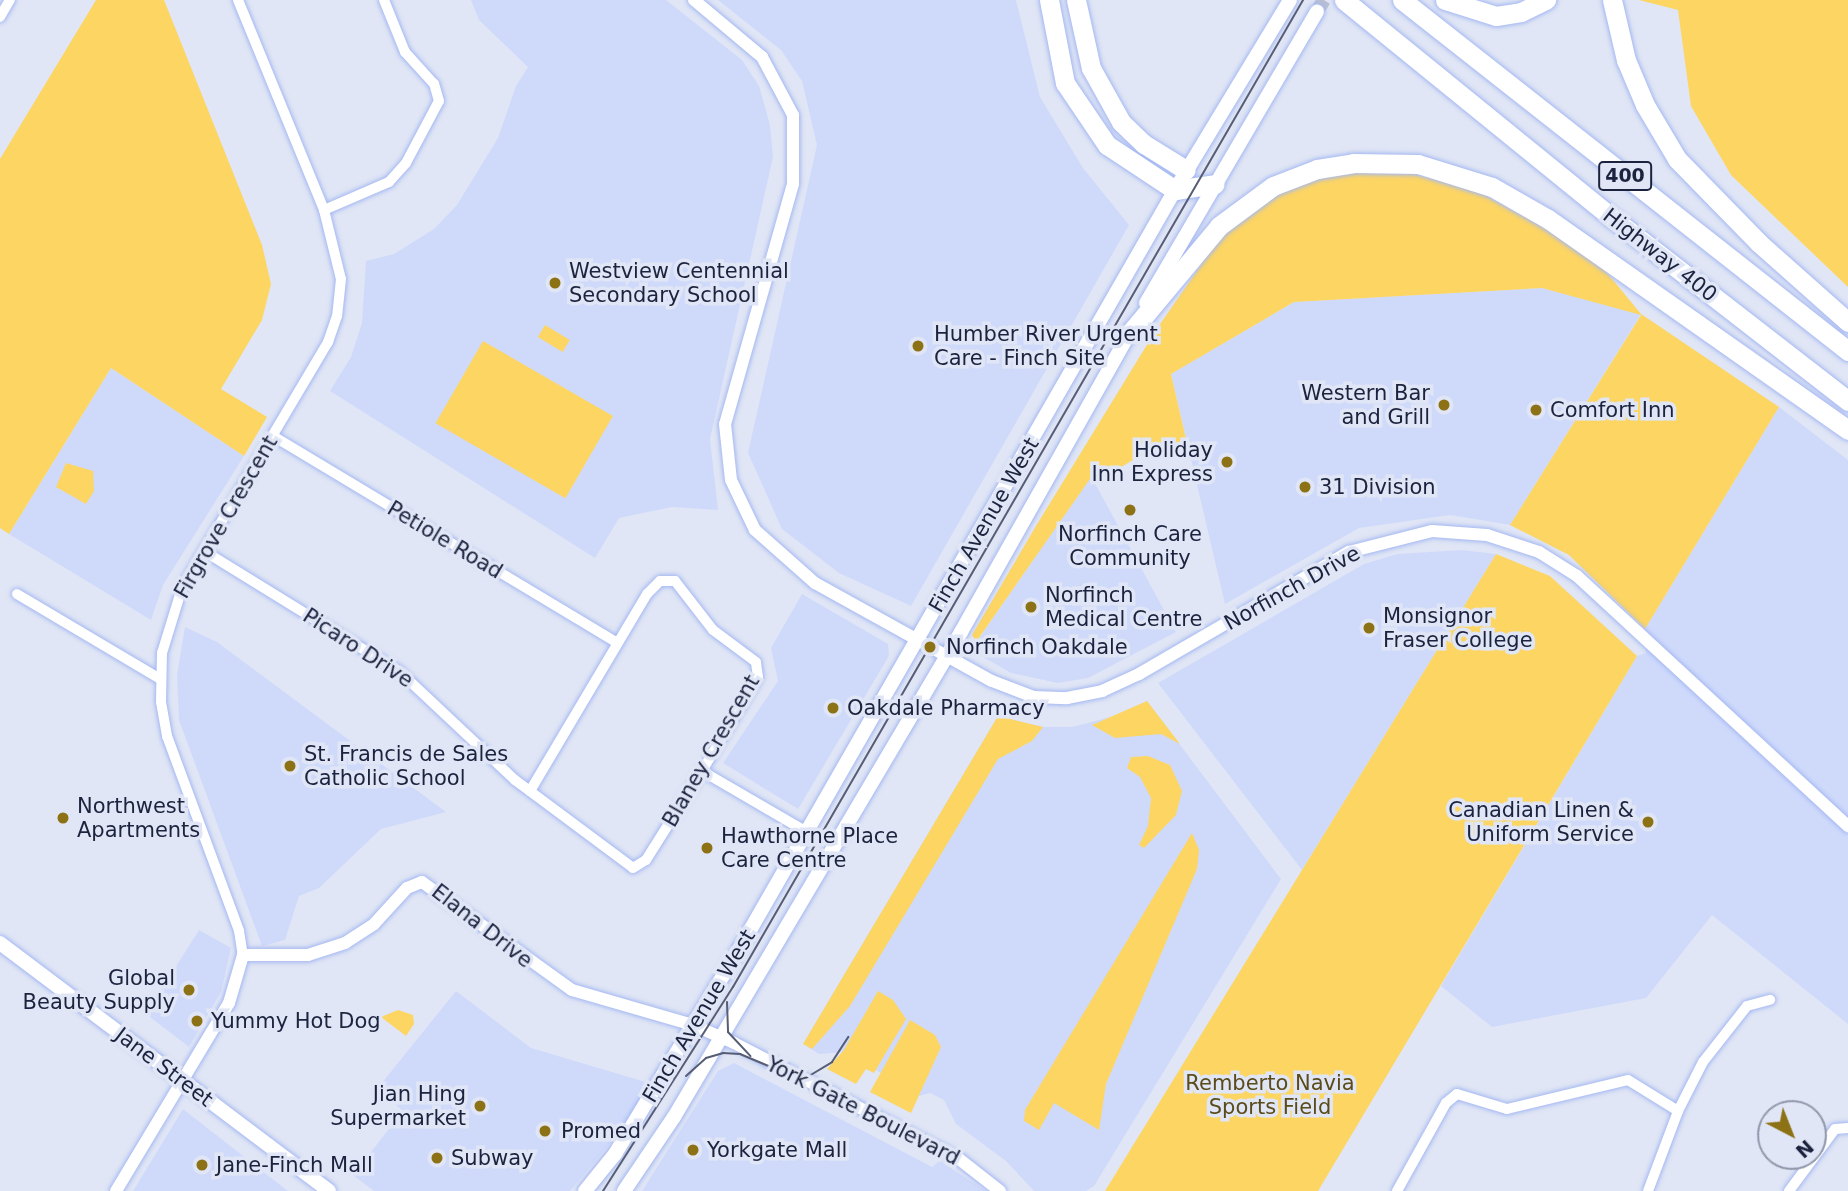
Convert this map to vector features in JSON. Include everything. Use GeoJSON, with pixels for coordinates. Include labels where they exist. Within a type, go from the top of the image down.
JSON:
{"type":"FeatureCollection","features":[{"type":"Feature","properties":{"kind":"highway"},"geometry":{"type":"LineString","coordinates":[[1049,0],[1062,73],[1092,129],[1129,164],[1175,190],[1215,184]]}},
{"type":"Feature","properties":{"kind":"highway"},"geometry":{"type":"LineString","coordinates":[[1076,0],[1091,68],[1121,122],[1144,144],[1186,170]]}},
{"type":"Feature","properties":{"kind":"highway","name":"Highway 400"},"geometry":{"type":"LineString","coordinates":[[1338,0],[1352,6],[1611,217],[1848,401]]}},
{"type":"Feature","properties":{"kind":"highway","name":"Highway 400"},"geometry":{"type":"LineString","coordinates":[[1402,0],[1848,351]]}},
{"type":"Feature","properties":{"kind":"highway"},"geometry":{"type":"LineString","coordinates":[[1445,0],[1496,16],[1521,12],[1546,0]]}},
{"type":"Feature","properties":{"kind":"highway"},"geometry":{"type":"LineString","coordinates":[[1612,0],[1626,60],[1645,105],[1677,159],[1759,243],[1848,322]]}},
{"type":"Feature","properties":{"kind":"highway"},"geometry":{"type":"LineString","coordinates":[[1129,332],[1219,226],[1273,186],[1317,170],[1353,163],[1418,164],[1492,187],[1548,219],[1848,430]]}},
{"type":"Feature","properties":{"kind":"main road","name":"Finch Avenue West"},"geometry":{"type":"LineString","coordinates":[[585,1191],[615,1154],[693,1025],[807,832],[1186,170],[1290,0]]}},
{"type":"Feature","properties":{"kind":"main road","name":"Finch Avenue West"},"geometry":{"type":"LineString","coordinates":[[624,1191],[721,1037],[946,656],[1129,332],[1317,11]]}},
{"type":"Feature","properties":{"kind":"main road","name":"Jane Street"},"geometry":{"type":"LineString","coordinates":[[0,943],[329,1191]]}},
{"type":"Feature","properties":{"kind":"street"},"geometry":{"type":"LineString","coordinates":[[0,17],[10,0]]}},
{"type":"Feature","properties":{"kind":"street","name":"Firgrove Crescent"},"geometry":{"type":"LineString","coordinates":[[116,1191],[229,1003],[243,955],[239,931],[167,736],[160,679],[170,617],[204,551],[328,342],[337,316],[340,267],[324,209],[238,0]]}},
{"type":"Feature","properties":{"kind":"street"},"geometry":{"type":"LineString","coordinates":[[324,209],[390,183],[406,163],[439,101],[435,84],[405,52],[384,0]]}},
{"type":"Feature","properties":{"kind":"street","name":"Norfinch Drive"},"geometry":{"type":"LineString","coordinates":[[694,0],[747,41],[769,67],[793,115],[797,152],[793,184],[725,424],[731,480],[755,530],[815,583],[946,656],[1034,697],[1067,698],[1102,691],[1349,552],[1432,531],[1487,535],[1539,552],[1577,576],[1848,826]]}},
{"type":"Feature","properties":{"kind":"street","name":"Petiole Road"},"geometry":{"type":"LineString","coordinates":[[273,436],[618,643]]}},
{"type":"Feature","properties":{"kind":"street","name":"Picaro Drive"},"geometry":{"type":"LineString","coordinates":[[204,551],[400,672],[530,791]]}},
{"type":"Feature","properties":{"kind":"street","name":"Blaney Crescent"},"geometry":{"type":"LineString","coordinates":[[668,579],[681,588],[713,630],[756,662],[758,677],[646,860],[633,867],[530,791],[618,643],[652,586],[668,579]]}},
{"type":"Feature","properties":{"kind":"street"},"geometry":{"type":"LineString","coordinates":[[17,594],[160,679]]}},
{"type":"Feature","properties":{"kind":"street"},"geometry":{"type":"LineString","coordinates":[[702,771],[807,832]]}},
{"type":"Feature","properties":{"kind":"street","name":"Elana Drive"},"geometry":{"type":"LineString","coordinates":[[243,955],[308,955],[345,943],[374,924],[407,888],[422,882],[572,990],[693,1025]]}},
{"type":"Feature","properties":{"kind":"street"},"geometry":{"type":"LineString","coordinates":[[1648,1191],[1678,1111],[1703,1062],[1747,1006],[1770,1000]]}},
{"type":"Feature","properties":{"kind":"street","name":"York Gate Boulevard"},"geometry":{"type":"LineString","coordinates":[[693,1025],[959,1160],[1000,1191]]}},
{"type":"Feature","properties":{"kind":"street"},"geometry":{"type":"LineString","coordinates":[[1398,1191],[1446,1103],[1457,1094],[1507,1109],[1628,1080],[1678,1111]]}},
{"type":"Feature","properties":{"kind":"street"},"geometry":{"type":"LineString","coordinates":[[1789,1191],[1835,1129],[1848,1128]]}},
{"type":"Feature","properties":{"kind":"shaded area","name":"Westview Centennial Secondary School"},"geometry":{"type":"Polygon","coordinates":[[[471,0],[666,0],[742,60],[759,86],[770,125],[773,157],[710,439],[718,510],[672,507],[619,518],[595,558],[330,391],[351,357],[362,323],[366,261],[394,254],[434,229],[457,205],[498,138],[516,86],[528,67],[479,20],[471,0]]]}},
{"type":"Feature","properties":{"kind":"shaded area","name":"Humber River Urgent Care - Finch Site"},"geometry":{"type":"Polygon","coordinates":[[[718,0],[1016,0],[1040,97],[1083,168],[1129,225],[911,606],[839,573],[782,529],[748,453],[817,145],[802,81],[781,50],[718,0]]]}},
{"type":"Feature","properties":{"kind":"shaded area"},"geometry":{"type":"Polygon","coordinates":[[[1542,288],[1641,314],[1510,525],[1450,515],[1359,528],[1225,604],[1171,374],[1294,302],[1542,288]]]}},
{"type":"Feature","properties":{"kind":"shaded area"},"geometry":{"type":"Polygon","coordinates":[[[111,368],[244,456],[163,585],[151,620],[9,534],[111,368]]]}},
{"type":"Feature","properties":{"kind":"shaded area"},"geometry":{"type":"Polygon","coordinates":[[[1779,407],[1848,460],[1848,1024],[1712,915],[1646,998],[1492,1027],[1441,986],[1637,656],[1646,653],[1645,629],[1779,407]]]}},
{"type":"Feature","properties":{"kind":"shaded area"},"geometry":{"type":"Polygon","coordinates":[[[1091,476],[1176,632],[1088,678],[1058,683],[1011,673],[971,650],[1091,476]]]}},
{"type":"Feature","properties":{"kind":"shaded area"},"geometry":{"type":"Polygon","coordinates":[[[1462,550],[1496,554],[1302,870],[1158,683],[1364,564],[1397,554],[1462,550]]]}},
{"type":"Feature","properties":{"kind":"shaded area"},"geometry":{"type":"Polygon","coordinates":[[[802,594],[888,644],[889,656],[798,809],[723,763],[778,681],[771,648],[802,594]]]}},
{"type":"Feature","properties":{"kind":"shaded area","name":"St. Francis de Sales Catholic School"},"geometry":{"type":"Polygon","coordinates":[[[185,627],[217,642],[446,812],[381,829],[319,888],[299,896],[285,940],[262,946],[179,720],[177,675],[185,627]]]}},
{"type":"Feature","properties":{"kind":"shaded area"},"geometry":{"type":"Polygon","coordinates":[[[1147,701],[1281,879],[1094,1186],[1086,1191],[1034,1191],[1006,1161],[956,1124],[944,1100],[930,1093],[919,1096],[846,1052],[819,1054],[803,1044],[998,716],[1043,727],[1072,727],[1126,713],[1147,701]]]}},
{"type":"Feature","properties":{"kind":"shaded area"},"geometry":{"type":"Polygon","coordinates":[[[199,930],[231,948],[221,992],[189,1047],[146,1014],[199,930]]]}},
{"type":"Feature","properties":{"kind":"shaded area"},"geometry":{"type":"Polygon","coordinates":[[[456,991],[531,1048],[649,1083],[622,1129],[570,1191],[374,1191],[353,1175],[403,1111],[377,1089],[456,991]]]}},
{"type":"Feature","properties":{"kind":"shaded area"},"geometry":{"type":"Polygon","coordinates":[[[734,1063],[932,1167],[940,1161],[986,1191],[642,1191],[718,1071],[734,1063]]]}},
{"type":"Feature","properties":{"kind":"shaded area"},"geometry":{"type":"Polygon","coordinates":[[[183,1109],[206,1127],[288,1191],[133,1191],[183,1109]]]}},
{"type":"Feature","properties":{"kind":"green space"},"geometry":{"type":"Polygon","coordinates":[[[96,0],[164,0],[262,245],[271,284],[262,320],[221,389],[267,417],[244,456],[111,368],[9,534],[0,528],[0,159],[96,0]]]}},
{"type":"Feature","properties":{"kind":"green space"},"geometry":{"type":"Polygon","coordinates":[[[1639,0],[1848,0],[1848,287],[1731,175],[1691,106],[1678,10],[1639,0]]]}},
{"type":"Feature","properties":{"kind":"green space"},"geometry":{"type":"Polygon","coordinates":[[[1394,169],[1477,191],[1557,235],[1599,263],[1641,314],[1779,407],[1645,629],[1569,555],[1510,525],[1641,315],[1542,288],[1294,302],[1171,374],[1189,452],[1176,455],[1170,445],[1165,448],[1162,443],[1106,476],[1099,466],[976,642],[972,635],[1036,526],[1156,330],[1226,229],[1292,185],[1351,170],[1394,169]]]}},
{"type":"Feature","properties":{"kind":"green space"},"geometry":{"type":"Polygon","coordinates":[[[545,325],[570,340],[563,352],[538,337],[545,325]]]}},
{"type":"Feature","properties":{"kind":"green space"},"geometry":{"type":"Polygon","coordinates":[[[483,341],[613,416],[565,498],[436,423],[483,341]]]}},
{"type":"Feature","properties":{"kind":"green space"},"geometry":{"type":"Polygon","coordinates":[[[66,463],[93,471],[94,491],[86,504],[56,487],[66,463]]]}},
{"type":"Feature","properties":{"kind":"green space","name":"Remberto Navia Sports Field"},"geometry":{"type":"Polygon","coordinates":[[[1496,554],[1550,576],[1637,656],[1318,1191],[1105,1191],[1496,554]]]}},
{"type":"Feature","properties":{"kind":"green space"},"geometry":{"type":"Polygon","coordinates":[[[1147,701],[1180,744],[1161,734],[1115,738],[1092,725],[1147,701]]]}},
{"type":"Feature","properties":{"kind":"green space"},"geometry":{"type":"Polygon","coordinates":[[[998,716],[1043,727],[1032,741],[998,759],[850,1006],[812,1049],[803,1044],[998,716]]]}},
{"type":"Feature","properties":{"kind":"green space"},"geometry":{"type":"Polygon","coordinates":[[[1148,756],[1170,765],[1182,791],[1176,815],[1144,848],[1139,845],[1148,826],[1151,798],[1140,777],[1127,768],[1131,757],[1148,756]]]}},
{"type":"Feature","properties":{"kind":"green space"},"geometry":{"type":"Polygon","coordinates":[[[1192,833],[1199,850],[1197,869],[1106,1084],[1099,1130],[1054,1103],[1039,1130],[1024,1121],[1025,1110],[1192,833]]]}},
{"type":"Feature","properties":{"kind":"green space"},"geometry":{"type":"Polygon","coordinates":[[[878,991],[893,1000],[906,1019],[874,1073],[866,1069],[856,1084],[827,1069],[844,1050],[878,991]]]}},
{"type":"Feature","properties":{"kind":"green space"},"geometry":{"type":"Polygon","coordinates":[[[398,1010],[413,1015],[414,1024],[406,1036],[381,1017],[398,1010]]]}},
{"type":"Feature","properties":{"kind":"green space"},"geometry":{"type":"Polygon","coordinates":[[[910,1020],[935,1035],[941,1047],[911,1113],[870,1092],[910,1020]]]}},
{"type":"Feature","properties":{"kind":"tunnel"},"geometry":{"type":"LineString","coordinates":[[1317,11],[1324,0]]}},
{"type":"Feature","properties":{"kind":"tram line"},"geometry":{"type":"LineString","coordinates":[[603,1191],[733,987],[1303,0]]}},
{"type":"Feature","properties":{"kind":"tram line"},"geometry":{"type":"LineString","coordinates":[[727,1002],[728,1032],[750,1056]]}},
{"type":"Feature","properties":{"kind":"tram line"},"geometry":{"type":"LineString","coordinates":[[686,1076],[706,1058],[723,1053],[740,1054],[792,1076],[809,1076],[832,1062],[848,1037]]}},
{"type":"Feature","properties":{"kind":"place","name":"Westview Centennial Secondary School"},"geometry":{"type":"Point","coordinates":[555,283]}},
{"type":"Feature","properties":{"kind":"place","name":"Humber River Urgent Care - Finch Site"},"geometry":{"type":"Point","coordinates":[918,346]}},
{"type":"Feature","properties":{"kind":"place","name":"Western Bar and Grill"},"geometry":{"type":"Point","coordinates":[1444,405]}},
{"type":"Feature","properties":{"kind":"place","name":"Comfort Inn"},"geometry":{"type":"Point","coordinates":[1536,410]}},
{"type":"Feature","properties":{"kind":"place","name":"Holiday Inn Express"},"geometry":{"type":"Point","coordinates":[1227,462]}},
{"type":"Feature","properties":{"kind":"place","name":"31 Division"},"geometry":{"type":"Point","coordinates":[1305,487]}},
{"type":"Feature","properties":{"kind":"place","name":"Norfinch Care Community"},"geometry":{"type":"Point","coordinates":[1130,510]}},
{"type":"Feature","properties":{"kind":"place","name":"Norfinch Medical Centre"},"geometry":{"type":"Point","coordinates":[1031,607]}},
{"type":"Feature","properties":{"kind":"place","name":"Monsignor Fraser College"},"geometry":{"type":"Point","coordinates":[1369,628]}},
{"type":"Feature","properties":{"kind":"place","name":"Norfinch Oakdale"},"geometry":{"type":"Point","coordinates":[930,647]}},
{"type":"Feature","properties":{"kind":"place","name":"Oakdale Pharmacy"},"geometry":{"type":"Point","coordinates":[833,708]}},
{"type":"Feature","properties":{"kind":"place","name":"St. Francis de Sales Catholic School"},"geometry":{"type":"Point","coordinates":[290,766]}},
{"type":"Feature","properties":{"kind":"place","name":"Northwest Apartments"},"geometry":{"type":"Point","coordinates":[63,818]}},
{"type":"Feature","properties":{"kind":"place","name":"Canadian Linen & Uniform Service"},"geometry":{"type":"Point","coordinates":[1648,822]}},
{"type":"Feature","properties":{"kind":"place","name":"Hawthorne Place Care Centre"},"geometry":{"type":"Point","coordinates":[707,848]}},
{"type":"Feature","properties":{"kind":"place","name":"Global Beauty Supply"},"geometry":{"type":"Point","coordinates":[189,990]}},
{"type":"Feature","properties":{"kind":"place","name":"Yummy Hot Dog"},"geometry":{"type":"Point","coordinates":[197,1021]}},
{"type":"Feature","properties":{"kind":"place","name":"Jian Hing Supermarket"},"geometry":{"type":"Point","coordinates":[480,1106]}},
{"type":"Feature","properties":{"kind":"place","name":"Promed"},"geometry":{"type":"Point","coordinates":[545,1131]}},
{"type":"Feature","properties":{"kind":"place","name":"Yorkgate Mall"},"geometry":{"type":"Point","coordinates":[693,1150]}},
{"type":"Feature","properties":{"kind":"place","name":"Subway"},"geometry":{"type":"Point","coordinates":[437,1158]}},
{"type":"Feature","properties":{"kind":"place","name":"Jane-Finch Mall"},"geometry":{"type":"Point","coordinates":[202,1165]}}]}
